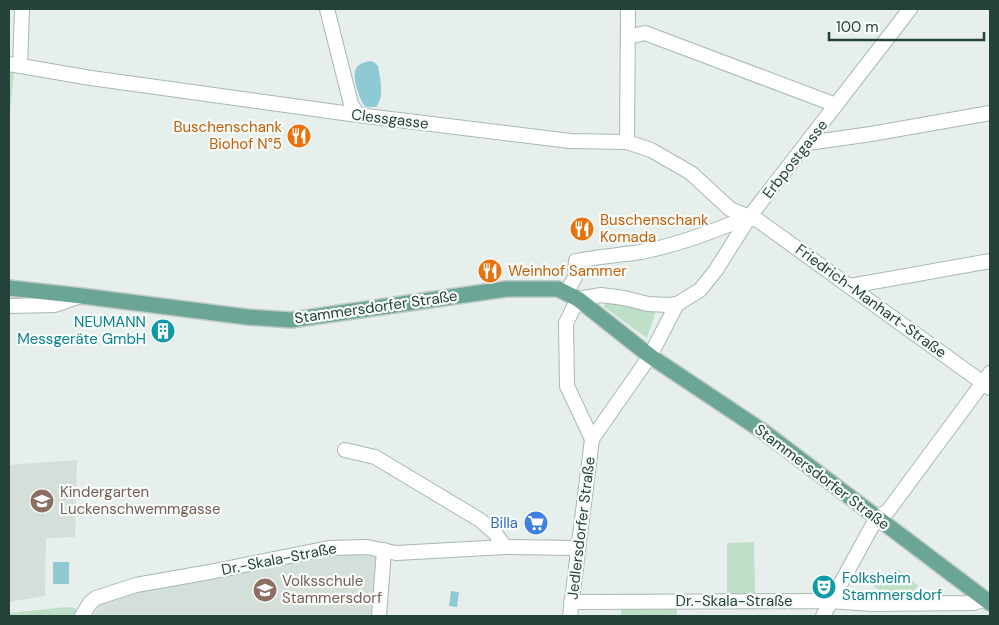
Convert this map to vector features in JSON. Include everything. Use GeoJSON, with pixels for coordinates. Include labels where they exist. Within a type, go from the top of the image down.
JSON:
{"type":"FeatureCollection","features":[{"type":"Feature","properties":{"kind":"main road","name":"Stammersdorfer Straße"},"geometry":{"type":"LineString","coordinates":[[9,288],[238,316],[291,320],[506,289],[558,289],[572,296],[650,356],[764,432],[988,601]]}},
{"type":"Feature","properties":{"kind":"street"},"geometry":{"type":"LineString","coordinates":[[14,65],[22,9]]}},
{"type":"Feature","properties":{"kind":"street"},"geometry":{"type":"LineString","coordinates":[[327,9],[351,104],[358,115]]}},
{"type":"Feature","properties":{"kind":"street"},"geometry":{"type":"LineString","coordinates":[[627,142],[628,9]]}},
{"type":"Feature","properties":{"kind":"street","name":"Erbpostgasse"},"geometry":{"type":"LineString","coordinates":[[677,304],[700,290],[716,270],[750,216],[910,9]]}},
{"type":"Feature","properties":{"kind":"street"},"geometry":{"type":"LineString","coordinates":[[628,37],[645,33],[836,105]]}},
{"type":"Feature","properties":{"kind":"street","name":"Clessgasse"},"geometry":{"type":"LineString","coordinates":[[14,65],[91,78],[358,115],[570,141],[627,142],[651,150],[691,173],[730,209],[750,216]]}},
{"type":"Feature","properties":{"kind":"street"},"geometry":{"type":"LineString","coordinates":[[808,143],[871,134],[990,112]]}},
{"type":"Feature","properties":{"kind":"street"},"geometry":{"type":"LineString","coordinates":[[572,296],[624,298],[648,304],[677,304],[650,356],[592,439],[567,386],[566,322],[572,296],[576,261],[641,252],[670,245],[726,227],[750,216]]}},
{"type":"Feature","properties":{"kind":"street","name":"Friedrich-Manhart-Straße"},"geometry":{"type":"LineString","coordinates":[[750,216],[759,220],[850,286],[988,381]]}},
{"type":"Feature","properties":{"kind":"street"},"geometry":{"type":"LineString","coordinates":[[850,286],[990,261]]}},
{"type":"Feature","properties":{"kind":"street","name":"Stammersdorfer Straße"},"geometry":{"type":"LineString","coordinates":[[9,306],[55,305],[82,296]]}},
{"type":"Feature","properties":{"kind":"street"},"geometry":{"type":"LineString","coordinates":[[822,616],[877,517],[888,511],[988,381]]}},
{"type":"Feature","properties":{"kind":"street","name":"Jedlersdorfer Straße"},"geometry":{"type":"LineString","coordinates":[[570,616],[592,439]]}},
{"type":"Feature","properties":{"kind":"street"},"geometry":{"type":"LineString","coordinates":[[345,450],[375,457],[480,520],[496,533],[505,547]]}},
{"type":"Feature","properties":{"kind":"street","name":"Dr.-Skala-Straße"},"geometry":{"type":"LineString","coordinates":[[82,616],[90,603],[96,598],[136,584],[183,577],[329,548],[367,547],[396,553],[420,553],[505,547],[577,548]]}},
{"type":"Feature","properties":{"kind":"street"},"geometry":{"type":"LineString","coordinates":[[379,616],[384,550]]}},
{"type":"Feature","properties":{"kind":"street","name":"Dr.-Skala-Straße"},"geometry":{"type":"LineString","coordinates":[[571,602],[830,601],[872,604],[988,601]]}},
{"type":"Feature","properties":{"kind":"shaded area","name":"Kindergarten Luckenschwemmgasse"},"geometry":{"type":"Polygon","coordinates":[[[77,460],[75,537],[46,538],[45,596],[9,602],[9,465],[77,460]]]}},
{"type":"Feature","properties":{"kind":"shaded area","name":"Volksschule Stammersdorf"},"geometry":{"type":"Polygon","coordinates":[[[340,551],[380,554],[373,616],[92,616],[99,606],[119,596],[244,572],[262,565],[340,551]]]}},
{"type":"Feature","properties":{"kind":"green space"},"geometry":{"type":"Polygon","coordinates":[[[9,72],[14,72],[9,122],[9,72]]]}},
{"type":"Feature","properties":{"kind":"green space"},"geometry":{"type":"Polygon","coordinates":[[[605,301],[656,311],[647,338],[604,307],[605,301]]]}},
{"type":"Feature","properties":{"kind":"green space"},"geometry":{"type":"Polygon","coordinates":[[[754,542],[755,594],[727,594],[727,543],[754,542]]]}},
{"type":"Feature","properties":{"kind":"green space"},"geometry":{"type":"Polygon","coordinates":[[[897,569],[919,586],[912,595],[915,596],[915,600],[882,599],[880,591],[873,585],[878,575],[892,574],[897,569]]]}},
{"type":"Feature","properties":{"kind":"green space"},"geometry":{"type":"Polygon","coordinates":[[[67,607],[79,611],[77,616],[9,616],[9,613],[67,607]]]}},
{"type":"Feature","properties":{"kind":"green space"},"geometry":{"type":"Polygon","coordinates":[[[621,608],[677,609],[677,616],[621,616],[621,608]]]}},
{"type":"Feature","properties":{"kind":"water"},"geometry":{"type":"Polygon","coordinates":[[[370,61],[378,66],[381,82],[379,103],[376,107],[366,107],[363,104],[355,79],[358,66],[370,61]]]}},
{"type":"Feature","properties":{"kind":"water"},"geometry":{"type":"Polygon","coordinates":[[[53,562],[69,562],[69,584],[53,584],[53,562]]]}},
{"type":"Feature","properties":{"kind":"water"},"geometry":{"type":"Polygon","coordinates":[[[451,591],[459,592],[457,607],[449,606],[451,591]]]}},
{"type":"Feature","properties":{"kind":"place","name":"Buschenschank Biohof N°5"},"geometry":{"type":"Point","coordinates":[299,136]}},
{"type":"Feature","properties":{"kind":"place","name":"Buschenschank Komada"},"geometry":{"type":"Point","coordinates":[582,229]}},
{"type":"Feature","properties":{"kind":"place","name":"Weinhof Sammer"},"geometry":{"type":"Point","coordinates":[490,271]}},
{"type":"Feature","properties":{"kind":"place","name":"NEUMANN Messgeräte GmbH"},"geometry":{"type":"Point","coordinates":[163,331]}},
{"type":"Feature","properties":{"kind":"place","name":"Kindergarten Luckenschwemmgasse"},"geometry":{"type":"Point","coordinates":[42,501]}},
{"type":"Feature","properties":{"kind":"place","name":"Billa"},"geometry":{"type":"Point","coordinates":[536,523]}},
{"type":"Feature","properties":{"kind":"place","name":"Folksheim Stammersdorf"},"geometry":{"type":"Point","coordinates":[824,587]}},
{"type":"Feature","properties":{"kind":"place","name":"Volksschule Stammersdorf"},"geometry":{"type":"Point","coordinates":[265,590]}}]}
